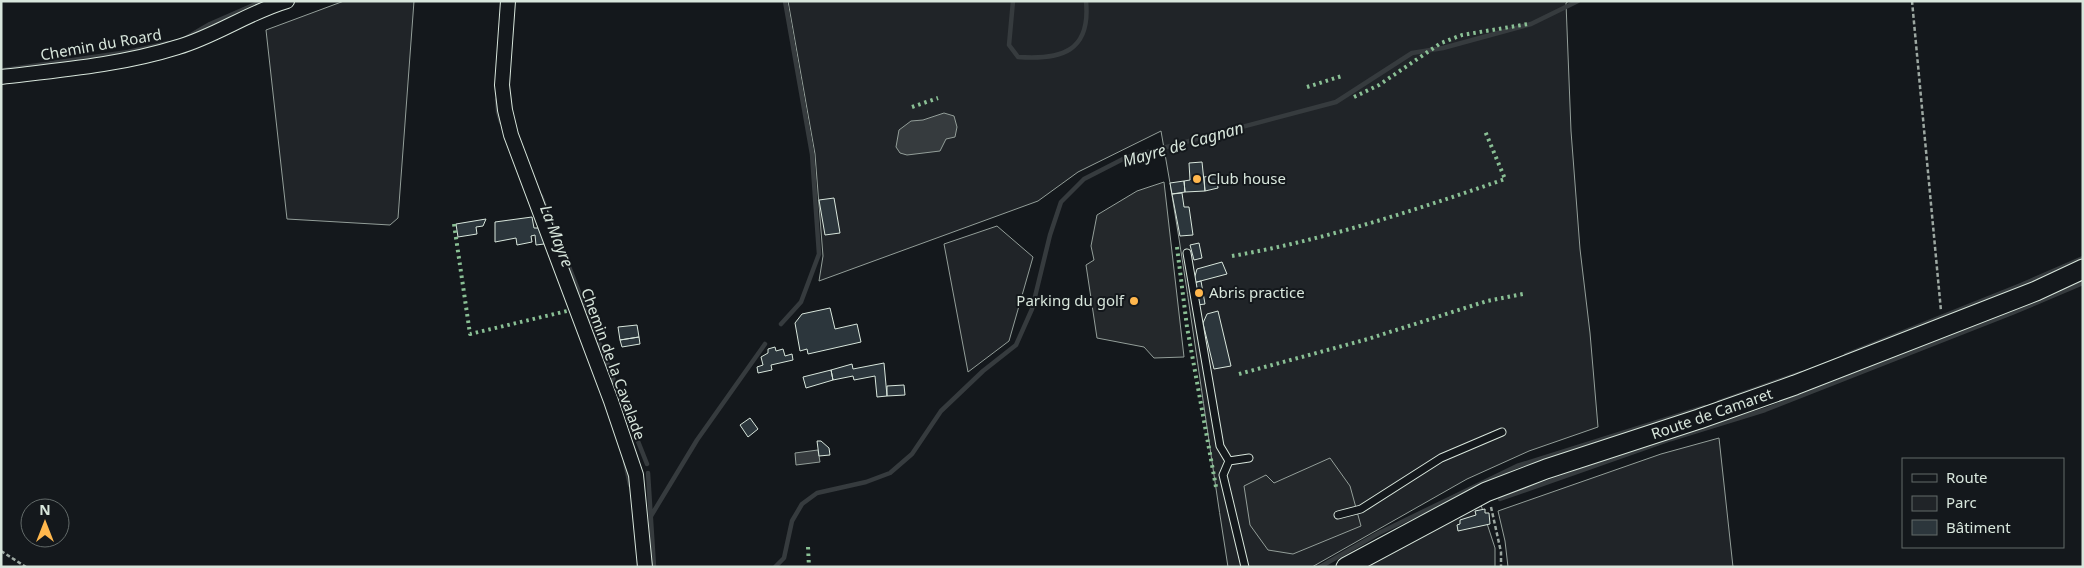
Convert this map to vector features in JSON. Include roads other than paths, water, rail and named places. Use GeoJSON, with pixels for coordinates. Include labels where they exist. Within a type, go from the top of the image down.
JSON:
{"type":"FeatureCollection","features":[{"type":"Feature","properties":{"kind":"main road","name":"Route de Camaret"},"geometry":{"type":"LineString","coordinates":[[1346,567],[1486,492],[1546,469],[1699,419],[1794,385],[2036,291],[2083,269]]}},
{"type":"Feature","properties":{"kind":"street","name":"Chemin du Roard"},"geometry":{"type":"LineString","coordinates":[[1,77],[118,62],[179,47],[252,14],[287,1]]}},
{"type":"Feature","properties":{"kind":"street","name":"Chemin de la Cavalade"},"geometry":{"type":"LineString","coordinates":[[508,1],[502,85],[511,135],[611,401],[636,475],[645,567]]}},
{"type":"Feature","properties":{"kind":"lane"},"geometry":{"type":"LineString","coordinates":[[1187,253],[1205,348],[1220,446],[1228,461]]}},
{"type":"Feature","properties":{"kind":"lane"},"geometry":{"type":"LineString","coordinates":[[1338,515],[1361,509],[1441,458],[1502,432]]}},
{"type":"Feature","properties":{"kind":"lane"},"geometry":{"type":"LineString","coordinates":[[1228,461],[1249,458]]}},
{"type":"Feature","properties":{"kind":"lane"},"geometry":{"type":"LineString","coordinates":[[1228,461],[1222,475],[1245,567]]}},
{"type":"Feature","properties":{"kind":"waterway"},"geometry":{"type":"LineString","coordinates":[[186,38],[210,24],[263,1]]}},
{"type":"Feature","properties":{"kind":"waterway"},"geometry":{"type":"LineString","coordinates":[[781,324],[801,302],[819,254],[812,154],[785,1]]}},
{"type":"Feature","properties":{"kind":"waterway"},"geometry":{"type":"LineString","coordinates":[[1013,1],[1009,45],[1018,57],[1033,58],[1060,54],[1078,42],[1084,32],[1086,1]]}},
{"type":"Feature","properties":{"kind":"waterway","name":"Mayre de Cagnan"},"geometry":{"type":"LineString","coordinates":[[775,567],[784,558],[792,521],[802,504],[817,493],[866,482],[890,473],[912,454],[941,411],[983,371],[1016,345],[1032,309],[1050,235],[1061,202],[1084,179],[1125,158],[1336,102],[1412,53],[1443,48],[1531,24],[1578,1]]}},
{"type":"Feature","properties":{"kind":"waterway"},"geometry":{"type":"LineString","coordinates":[[4,70],[128,52],[168,43]]}},
{"type":"Feature","properties":{"kind":"waterway"},"geometry":{"type":"LineString","coordinates":[[497,100],[501,122]]}},
{"type":"Feature","properties":{"kind":"waterway","name":"La Mayre"},"geometry":{"type":"LineString","coordinates":[[541,196],[647,464]]}},
{"type":"Feature","properties":{"kind":"waterway"},"geometry":{"type":"LineString","coordinates":[[1846,355],[2021,285],[2083,258]]}},
{"type":"Feature","properties":{"kind":"waterway"},"geometry":{"type":"LineString","coordinates":[[1500,499],[1671,439],[1765,410],[2012,313],[2083,283]]}},
{"type":"Feature","properties":{"kind":"waterway"},"geometry":{"type":"LineString","coordinates":[[651,516],[697,440],[765,344]]}},
{"type":"Feature","properties":{"kind":"waterway"},"geometry":{"type":"LineString","coordinates":[[1719,402],[1801,373]]}},
{"type":"Feature","properties":{"kind":"waterway"},"geometry":{"type":"LineString","coordinates":[[1320,567],[1379,533],[1517,466],[1705,407]]}},
{"type":"Feature","properties":{"kind":"waterway"},"geometry":{"type":"LineString","coordinates":[[625,462],[630,485]]}},
{"type":"Feature","properties":{"kind":"waterway","name":"La Mayre"},"geometry":{"type":"LineString","coordinates":[[648,473],[654,567]]}},
{"type":"Feature","properties":{"kind":"place","name":"Club house"},"geometry":{"type":"Point","coordinates":[1197,179]}},
{"type":"Feature","properties":{"kind":"place","name":"Abris practice"},"geometry":{"type":"Point","coordinates":[1199,293]}},
{"type":"Feature","properties":{"kind":"place","name":"Parking du golf"},"geometry":{"type":"Point","coordinates":[1134,301]}}]}
